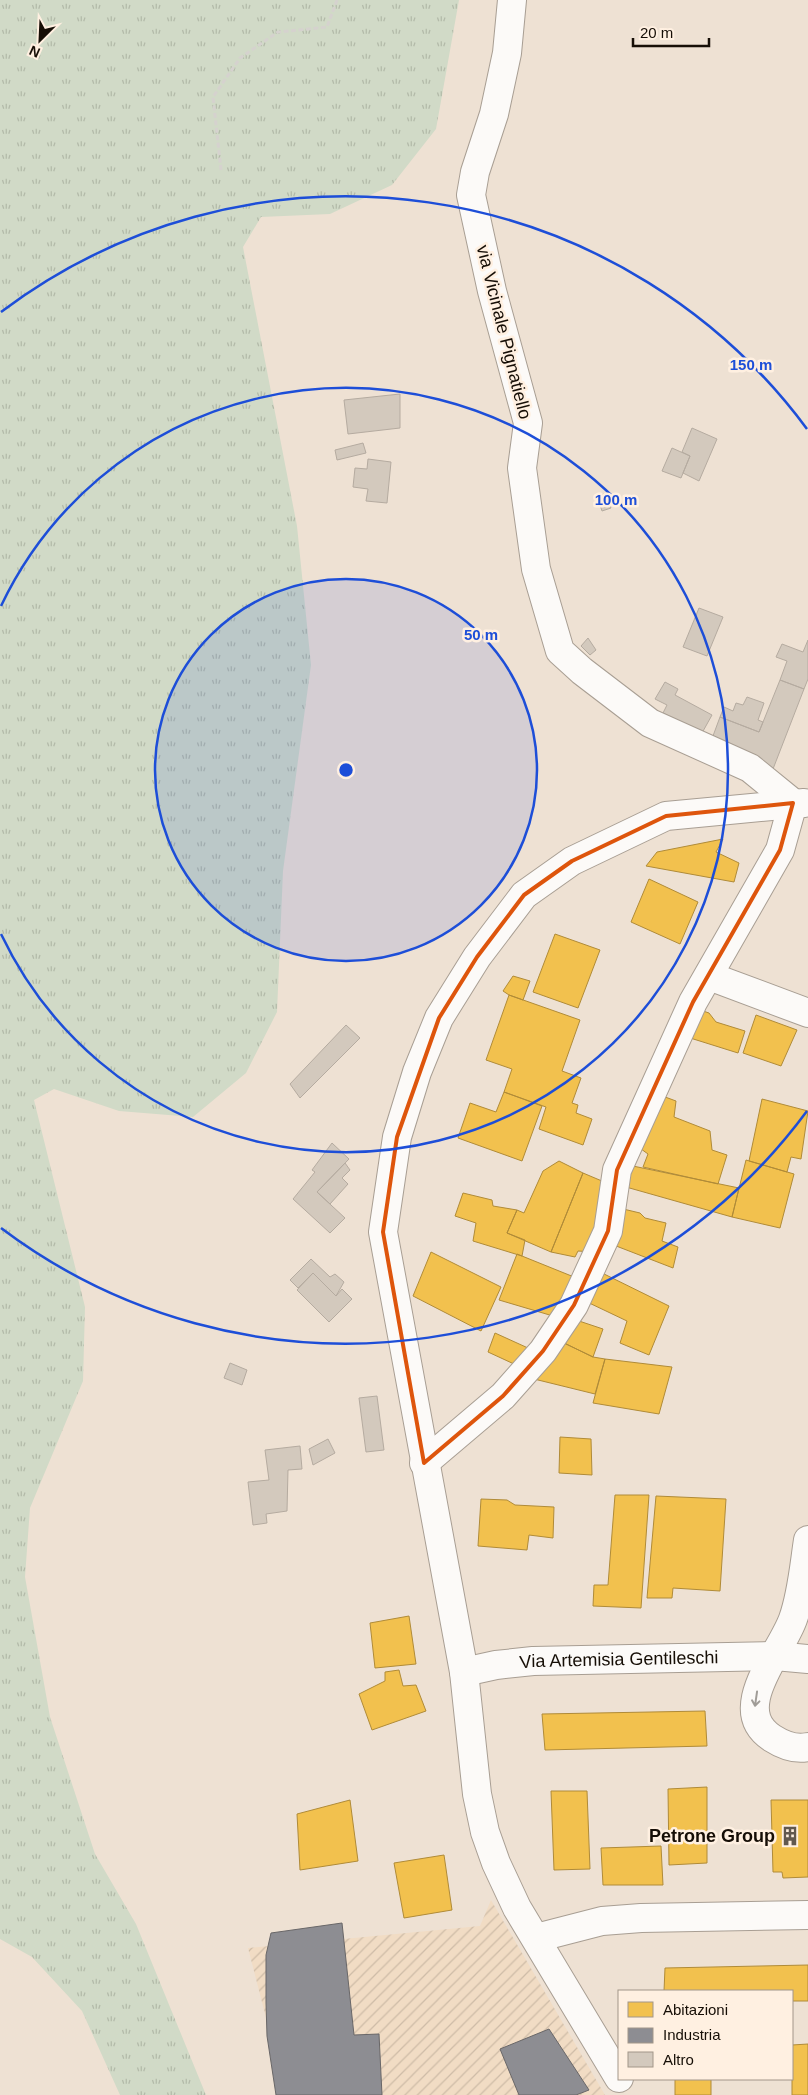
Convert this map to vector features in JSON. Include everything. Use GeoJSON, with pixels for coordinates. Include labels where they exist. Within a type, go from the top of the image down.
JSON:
{"type":"FeatureCollection","features":[{"type":"Feature","properties":{"kind":"street","name":"via Vicinale Pignatiello"},"geometry":{"type":"LineString","coordinates":[[512,0],[505,62],[494,114],[475,172],[471,195],[492,291],[528,423],[522,468],[536,569],[560,651],[582,671],[650,723],[750,768],[800,803]]}},
{"type":"Feature","properties":{"kind":"street"},"geometry":{"type":"LineString","coordinates":[[424,1463],[503,1396],[543,1351],[574,1304],[608,1231],[617,1170],[693,1002],[780,850],[800,803],[666,816],[572,861],[524,896],[477,957],[439,1018],[417,1072],[397,1137],[383,1232],[424,1463],[464,1672],[477,1794],[486,1832],[496,1863],[517,1908],[618,2076]]}},
{"type":"Feature","properties":{"kind":"street"},"geometry":{"type":"LineString","coordinates":[[709,976],[808,1013]]}},
{"type":"Feature","properties":{"kind":"street"},"geometry":{"type":"LineString","coordinates":[[808,1540],[794,1617],[757,1689],[754,1705],[758,1725],[770,1736],[782,1745],[801,1748],[808,1747]]}},
{"type":"Feature","properties":{"kind":"street","name":"Via Artemisia Gentileschi"},"geometry":{"type":"LineString","coordinates":[[464,1672],[496,1665],[533,1661],[775,1656],[808,1659]]}},
{"type":"Feature","properties":{"kind":"street"},"geometry":{"type":"LineString","coordinates":[[536,1938],[602,1921],[631,1918],[808,1915]]}},
{"type":"Feature","properties":{"kind":"street"},"geometry":{"type":"LineString","coordinates":[[620,2080],[629,2095]]}},
{"type":"Feature","properties":{"kind":"path"},"geometry":{"type":"LineString","coordinates":[[221,170],[212,97],[240,58],[278,32],[326,27],[337,0]]}},
{"type":"Feature","properties":{"kind":"highlighted area"},"geometry":{"type":"Polygon","coordinates":[[[793,803],[780,850],[693,1002],[617,1170],[608,1231],[574,1305],[543,1351],[503,1396],[424,1463],[383,1232],[397,1137],[439,1018],[477,957],[524,895],[572,861],[666,816],[793,803]]]}},
{"type":"Feature","properties":{"kind":"shaded area"},"geometry":{"type":"Polygon","coordinates":[[[491,1900],[605,2095],[286,2095],[248,1948],[480,1926],[491,1900]]]}},
{"type":"Feature","properties":{"kind":"green space"},"geometry":{"type":"Polygon","coordinates":[[[0,0],[459,0],[436,129],[392,185],[330,214],[261,217],[243,247],[297,526],[311,665],[283,871],[277,1012],[246,1073],[193,1117],[119,1111],[54,1089],[34,1100],[85,1307],[83,1381],[30,1508],[25,1577],[50,1717],[95,1854],[136,1924],[206,2095],[120,2095],[82,2011],[32,1957],[0,1939],[0,0]]]}},
{"type":"Feature","properties":{"kind":"building: Abitazioni"},"geometry":{"type":"Polygon","coordinates":[[[723,839],[716,852],[739,863],[734,882],[646,866],[657,852],[723,839]]]}},
{"type":"Feature","properties":{"kind":"building: Abitazioni"},"geometry":{"type":"Polygon","coordinates":[[[649,879],[698,902],[680,944],[631,922],[649,879]]]}},
{"type":"Feature","properties":{"kind":"building: Abitazioni"},"geometry":{"type":"Polygon","coordinates":[[[555,934],[600,950],[578,1008],[533,992],[555,934]]]}},
{"type":"Feature","properties":{"kind":"building: Abitazioni"},"geometry":{"type":"Polygon","coordinates":[[[513,976],[530,981],[523,1000],[503,991],[513,976]]]}},
{"type":"Feature","properties":{"kind":"building: Abitazioni"},"geometry":{"type":"Polygon","coordinates":[[[509,995],[580,1020],[562,1071],[581,1078],[572,1103],[578,1105],[576,1113],[592,1119],[583,1145],[539,1129],[546,1107],[504,1092],[512,1069],[486,1060],[509,995]]]}},
{"type":"Feature","properties":{"kind":"building: Abitazioni"},"geometry":{"type":"Polygon","coordinates":[[[697,1009],[709,1013],[716,1022],[745,1031],[738,1053],[687,1037],[697,1009]]]}},
{"type":"Feature","properties":{"kind":"building: Abitazioni"},"geometry":{"type":"Polygon","coordinates":[[[756,1015],[797,1030],[781,1066],[743,1053],[756,1015]]]}},
{"type":"Feature","properties":{"kind":"building: Abitazioni"},"geometry":{"type":"Polygon","coordinates":[[[504,1092],[542,1106],[522,1161],[458,1138],[470,1103],[496,1112],[504,1092]]]}},
{"type":"Feature","properties":{"kind":"building: Abitazioni"},"geometry":{"type":"Polygon","coordinates":[[[657,1094],[676,1101],[674,1117],[710,1131],[712,1150],[727,1155],[718,1184],[643,1167],[648,1154],[637,1146],[657,1094]]]}},
{"type":"Feature","properties":{"kind":"building: Abitazioni"},"geometry":{"type":"Polygon","coordinates":[[[762,1099],[808,1111],[801,1159],[791,1157],[787,1172],[749,1161],[762,1099]]]}},
{"type":"Feature","properties":{"kind":"building: Abitazioni"},"geometry":{"type":"Polygon","coordinates":[[[746,1160],[794,1174],[780,1228],[732,1217],[746,1160]]]}},
{"type":"Feature","properties":{"kind":"building: Abitazioni"},"geometry":{"type":"Polygon","coordinates":[[[559,1161],[583,1173],[551,1252],[507,1233],[517,1210],[524,1213],[543,1171],[559,1161]]]}},
{"type":"Feature","properties":{"kind":"building: Abitazioni"},"geometry":{"type":"Polygon","coordinates":[[[628,1165],[739,1188],[732,1217],[626,1187],[628,1165]]]}},
{"type":"Feature","properties":{"kind":"building: Abitazioni"},"geometry":{"type":"Polygon","coordinates":[[[583,1173],[609,1184],[594,1252],[578,1251],[575,1257],[551,1252],[583,1173]]]}},
{"type":"Feature","properties":{"kind":"building: Abitazioni"},"geometry":{"type":"Polygon","coordinates":[[[463,1193],[492,1200],[493,1206],[517,1210],[507,1233],[525,1240],[522,1256],[473,1241],[476,1223],[455,1216],[463,1193]]]}},
{"type":"Feature","properties":{"kind":"building: Abitazioni"},"geometry":{"type":"Polygon","coordinates":[[[619,1208],[640,1213],[645,1218],[666,1223],[662,1241],[678,1247],[673,1268],[611,1244],[619,1208]]]}},
{"type":"Feature","properties":{"kind":"building: Abitazioni"},"geometry":{"type":"Polygon","coordinates":[[[431,1252],[501,1287],[481,1331],[413,1296],[431,1252]]]}},
{"type":"Feature","properties":{"kind":"building: Abitazioni"},"geometry":{"type":"Polygon","coordinates":[[[517,1254],[574,1277],[553,1316],[499,1300],[517,1254]]]}},
{"type":"Feature","properties":{"kind":"building: Abitazioni"},"geometry":{"type":"Polygon","coordinates":[[[598,1271],[669,1306],[649,1355],[620,1343],[627,1321],[585,1301],[598,1271]]]}},
{"type":"Feature","properties":{"kind":"building: Abitazioni"},"geometry":{"type":"Polygon","coordinates":[[[576,1320],[603,1329],[593,1357],[562,1342],[576,1320]]]}},
{"type":"Feature","properties":{"kind":"building: Abitazioni"},"geometry":{"type":"Polygon","coordinates":[[[495,1333],[528,1348],[514,1364],[488,1352],[495,1333]]]}},
{"type":"Feature","properties":{"kind":"building: Abitazioni"},"geometry":{"type":"Polygon","coordinates":[[[562,1342],[593,1357],[605,1359],[595,1394],[534,1379],[562,1342]]]}},
{"type":"Feature","properties":{"kind":"building: Abitazioni"},"geometry":{"type":"Polygon","coordinates":[[[605,1359],[672,1367],[659,1414],[593,1403],[605,1359]]]}},
{"type":"Feature","properties":{"kind":"building: Abitazioni"},"geometry":{"type":"Polygon","coordinates":[[[560,1437],[591,1439],[592,1475],[559,1473],[560,1437]]]}},
{"type":"Feature","properties":{"kind":"building: Abitazioni"},"geometry":{"type":"Polygon","coordinates":[[[615,1495],[649,1495],[641,1608],[593,1606],[594,1585],[608,1585],[615,1495]]]}},
{"type":"Feature","properties":{"kind":"building: Abitazioni"},"geometry":{"type":"Polygon","coordinates":[[[656,1496],[726,1499],[720,1591],[673,1588],[672,1598],[647,1598],[656,1496]]]}},
{"type":"Feature","properties":{"kind":"building: Abitazioni"},"geometry":{"type":"Polygon","coordinates":[[[481,1499],[507,1500],[515,1505],[554,1507],[553,1538],[529,1535],[527,1550],[478,1546],[481,1499]]]}},
{"type":"Feature","properties":{"kind":"building: Abitazioni"},"geometry":{"type":"Polygon","coordinates":[[[409,1616],[416,1664],[375,1668],[370,1623],[409,1616]]]}},
{"type":"Feature","properties":{"kind":"building: Abitazioni"},"geometry":{"type":"Polygon","coordinates":[[[399,1670],[403,1686],[416,1685],[426,1711],[372,1730],[359,1694],[385,1681],[385,1672],[399,1670]]]}},
{"type":"Feature","properties":{"kind":"building: Abitazioni"},"geometry":{"type":"Polygon","coordinates":[[[705,1711],[707,1746],[545,1750],[542,1714],[705,1711]]]}},
{"type":"Feature","properties":{"kind":"building: Abitazioni"},"geometry":{"type":"Polygon","coordinates":[[[707,1787],[707,1863],[669,1865],[668,1789],[707,1787]]]}},
{"type":"Feature","properties":{"kind":"building: Abitazioni"},"geometry":{"type":"Polygon","coordinates":[[[551,1791],[587,1791],[590,1869],[554,1870],[551,1791]]]}},
{"type":"Feature","properties":{"kind":"building: Abitazioni"},"geometry":{"type":"Polygon","coordinates":[[[350,1800],[358,1861],[300,1870],[297,1814],[350,1800]]]}},
{"type":"Feature","properties":{"kind":"building: Abitazioni","name":"Petrone Group"},"geometry":{"type":"Polygon","coordinates":[[[771,1800],[808,1800],[808,1877],[783,1878],[782,1872],[773,1872],[771,1800]]]}},
{"type":"Feature","properties":{"kind":"building: Abitazioni"},"geometry":{"type":"Polygon","coordinates":[[[661,1846],[663,1885],[603,1885],[601,1848],[661,1846]]]}},
{"type":"Feature","properties":{"kind":"building: Abitazioni"},"geometry":{"type":"Polygon","coordinates":[[[444,1855],[452,1910],[404,1918],[394,1863],[444,1855]]]}},
{"type":"Feature","properties":{"kind":"building: Abitazioni"},"geometry":{"type":"Polygon","coordinates":[[[808,1965],[808,2001],[793,2001],[793,1990],[664,1990],[665,1968],[808,1965]]]}},
{"type":"Feature","properties":{"kind":"building: Abitazioni"},"geometry":{"type":"Polygon","coordinates":[[[808,2044],[808,2095],[792,2095],[793,2045],[808,2044]]]}},
{"type":"Feature","properties":{"kind":"building: Abitazioni"},"geometry":{"type":"Polygon","coordinates":[[[675,2080],[711,2080],[711,2095],[675,2095],[675,2080]]]}},
{"type":"Feature","properties":{"kind":"building: Industria"},"geometry":{"type":"Polygon","coordinates":[[[342,1923],[354,2035],[379,2034],[382,2095],[276,2095],[267,2036],[266,1955],[271,1933],[342,1923]]]}},
{"type":"Feature","properties":{"kind":"building: Industria"},"geometry":{"type":"Polygon","coordinates":[[[549,2029],[589,2090],[576,2095],[519,2095],[500,2049],[549,2029]]]}},
{"type":"Feature","properties":{"kind":"building: Altro"},"geometry":{"type":"Polygon","coordinates":[[[400,394],[400,428],[348,434],[344,400],[400,394]]]}},
{"type":"Feature","properties":{"kind":"building: Altro"},"geometry":{"type":"Polygon","coordinates":[[[692,428],[717,439],[699,481],[683,473],[690,456],[682,452],[692,428]]]}},
{"type":"Feature","properties":{"kind":"building: Altro"},"geometry":{"type":"Polygon","coordinates":[[[363,443],[366,453],[337,460],[335,450],[363,443]]]}},
{"type":"Feature","properties":{"kind":"building: Altro"},"geometry":{"type":"Polygon","coordinates":[[[672,448],[690,456],[681,478],[662,471],[672,448]]]}},
{"type":"Feature","properties":{"kind":"building: Altro"},"geometry":{"type":"Polygon","coordinates":[[[368,459],[391,462],[387,503],[366,501],[368,489],[353,487],[355,468],[367,469],[368,459]]]}},
{"type":"Feature","properties":{"kind":"building: Altro"},"geometry":{"type":"Polygon","coordinates":[[[604,494],[611,508],[602,511],[597,496],[604,494]]]}},
{"type":"Feature","properties":{"kind":"building: Altro"},"geometry":{"type":"Polygon","coordinates":[[[699,608],[723,617],[707,656],[683,647],[699,608]]]}},
{"type":"Feature","properties":{"kind":"building: Altro"},"geometry":{"type":"Polygon","coordinates":[[[588,638],[596,650],[590,655],[581,646],[588,638]]]}},
{"type":"Feature","properties":{"kind":"building: Altro"},"geometry":{"type":"Polygon","coordinates":[[[808,640],[808,679],[804,689],[780,680],[787,661],[776,657],[782,644],[803,652],[808,640]]]}},
{"type":"Feature","properties":{"kind":"building: Altro"},"geometry":{"type":"Polygon","coordinates":[[[780,680],[804,689],[773,769],[710,744],[720,717],[759,732],[780,680]]]}},
{"type":"Feature","properties":{"kind":"building: Altro"},"geometry":{"type":"Polygon","coordinates":[[[665,682],[678,689],[675,695],[712,715],[702,733],[663,713],[667,705],[655,699],[665,682]]]}},
{"type":"Feature","properties":{"kind":"building: Altro"},"geometry":{"type":"Polygon","coordinates":[[[747,697],[764,703],[758,720],[763,722],[759,732],[720,717],[724,707],[733,711],[736,703],[743,705],[747,697]]]}},
{"type":"Feature","properties":{"kind":"building: Altro"},"geometry":{"type":"Polygon","coordinates":[[[346,1025],[360,1038],[300,1098],[290,1084],[346,1025]]]}},
{"type":"Feature","properties":{"kind":"building: Altro"},"geometry":{"type":"Polygon","coordinates":[[[332,1143],[349,1159],[317,1192],[345,1218],[330,1233],[293,1199],[315,1172],[312,1170],[332,1143]]]}},
{"type":"Feature","properties":{"kind":"building: Altro"},"geometry":{"type":"Polygon","coordinates":[[[345,1163],[350,1170],[342,1178],[348,1184],[330,1204],[317,1192],[345,1163]]]}},
{"type":"Feature","properties":{"kind":"building: Altro"},"geometry":{"type":"Polygon","coordinates":[[[311,1259],[330,1277],[335,1274],[344,1282],[336,1296],[313,1273],[298,1288],[290,1280],[311,1259]]]}},
{"type":"Feature","properties":{"kind":"building: Altro"},"geometry":{"type":"Polygon","coordinates":[[[313,1273],[336,1296],[342,1289],[352,1299],[329,1322],[297,1290],[313,1273]]]}},
{"type":"Feature","properties":{"kind":"building: Altro"},"geometry":{"type":"Polygon","coordinates":[[[230,1363],[247,1370],[242,1385],[224,1378],[230,1363]]]}},
{"type":"Feature","properties":{"kind":"building: Altro"},"geometry":{"type":"Polygon","coordinates":[[[377,1396],[384,1450],[366,1452],[359,1398],[377,1396]]]}},
{"type":"Feature","properties":{"kind":"building: Altro"},"geometry":{"type":"Polygon","coordinates":[[[328,1439],[335,1453],[313,1465],[309,1449],[328,1439]]]}},
{"type":"Feature","properties":{"kind":"building: Altro"},"geometry":{"type":"Polygon","coordinates":[[[300,1446],[302,1469],[288,1470],[287,1511],[266,1514],[267,1523],[253,1525],[248,1482],[269,1480],[265,1450],[300,1446]]]}},
{"type":"Feature","properties":{"kind":"place","name":"Petrone Group"},"geometry":{"type":"Point","coordinates":[790,1836]}}]}
